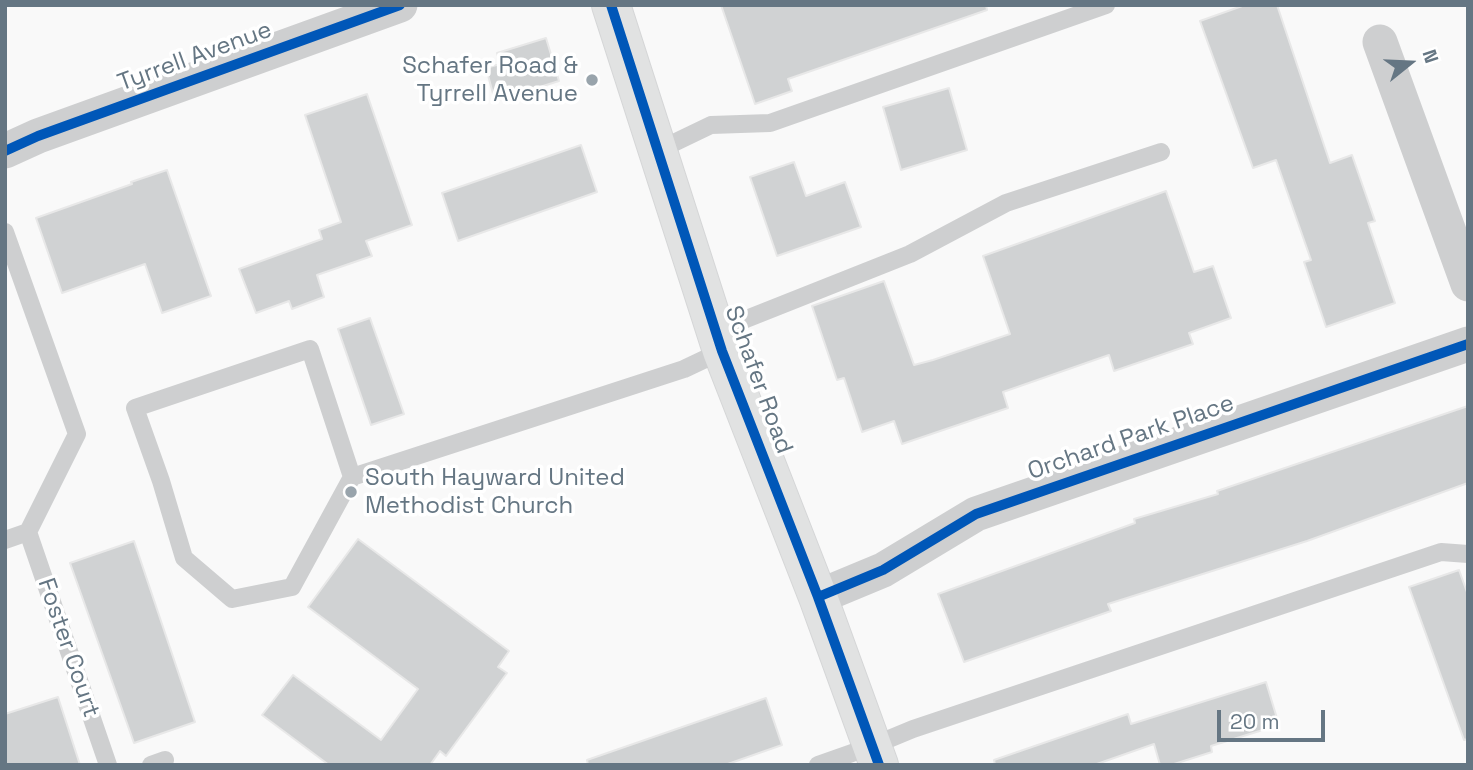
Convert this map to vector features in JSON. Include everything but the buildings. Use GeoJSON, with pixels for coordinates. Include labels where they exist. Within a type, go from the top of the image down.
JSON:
{"type":"FeatureCollection","features":[{"type":"Feature","properties":{"kind":"street","name":"Tyrrell Avenue"},"geometry":{"type":"LineString","coordinates":[[5,151],[38,136],[400,5]]}},
{"type":"Feature","properties":{"kind":"street","name":"Schafer Road"},"geometry":{"type":"LineString","coordinates":[[611,5],[719,341],[818,597],[875,755]]}},
{"type":"Feature","properties":{"kind":"street"},"geometry":{"type":"LineString","coordinates":[[1380,42],[1468,284]]}},
{"type":"Feature","properties":{"kind":"street","name":"Orchard Park Place"},"geometry":{"type":"LineString","coordinates":[[818,597],[883,570],[976,514],[1468,344]]}},
{"type":"Feature","properties":{"kind":"lane"},"geometry":{"type":"LineString","coordinates":[[659,150],[711,125],[770,123],[1106,5]]}},
{"type":"Feature","properties":{"kind":"lane"},"geometry":{"type":"LineString","coordinates":[[352,477],[310,349],[135,408],[184,558],[232,598],[292,587],[352,477],[684,369],[719,341],[910,254],[1006,203],[1161,152]]}},
{"type":"Feature","properties":{"kind":"lane"},"geometry":{"type":"LineString","coordinates":[[5,232],[77,433],[28,532],[5,540]]}},
{"type":"Feature","properties":{"kind":"lane","name":"Foster Court"},"geometry":{"type":"LineString","coordinates":[[28,532],[108,765]]}},
{"type":"Feature","properties":{"kind":"lane"},"geometry":{"type":"LineString","coordinates":[[818,765],[875,755],[913,729],[1441,552],[1468,554]]}},
{"type":"Feature","properties":{"kind":"cycle path"},"geometry":{"type":"LineString","coordinates":[[5,151],[38,136],[400,5]]}},
{"type":"Feature","properties":{"kind":"cycle path"},"geometry":{"type":"LineString","coordinates":[[611,5],[722,351],[818,597],[879,765]]}},
{"type":"Feature","properties":{"kind":"cycle path"},"geometry":{"type":"LineString","coordinates":[[818,597],[883,570],[976,514],[1468,344]]}},
{"type":"Feature","properties":{"kind":"place","name":"Schafer Road & Tyrrell Avenue"},"geometry":{"type":"Point","coordinates":[592,80]}},
{"type":"Feature","properties":{"kind":"place","name":"South Hayward United Methodist Church"},"geometry":{"type":"Point","coordinates":[351,492]}}]}
